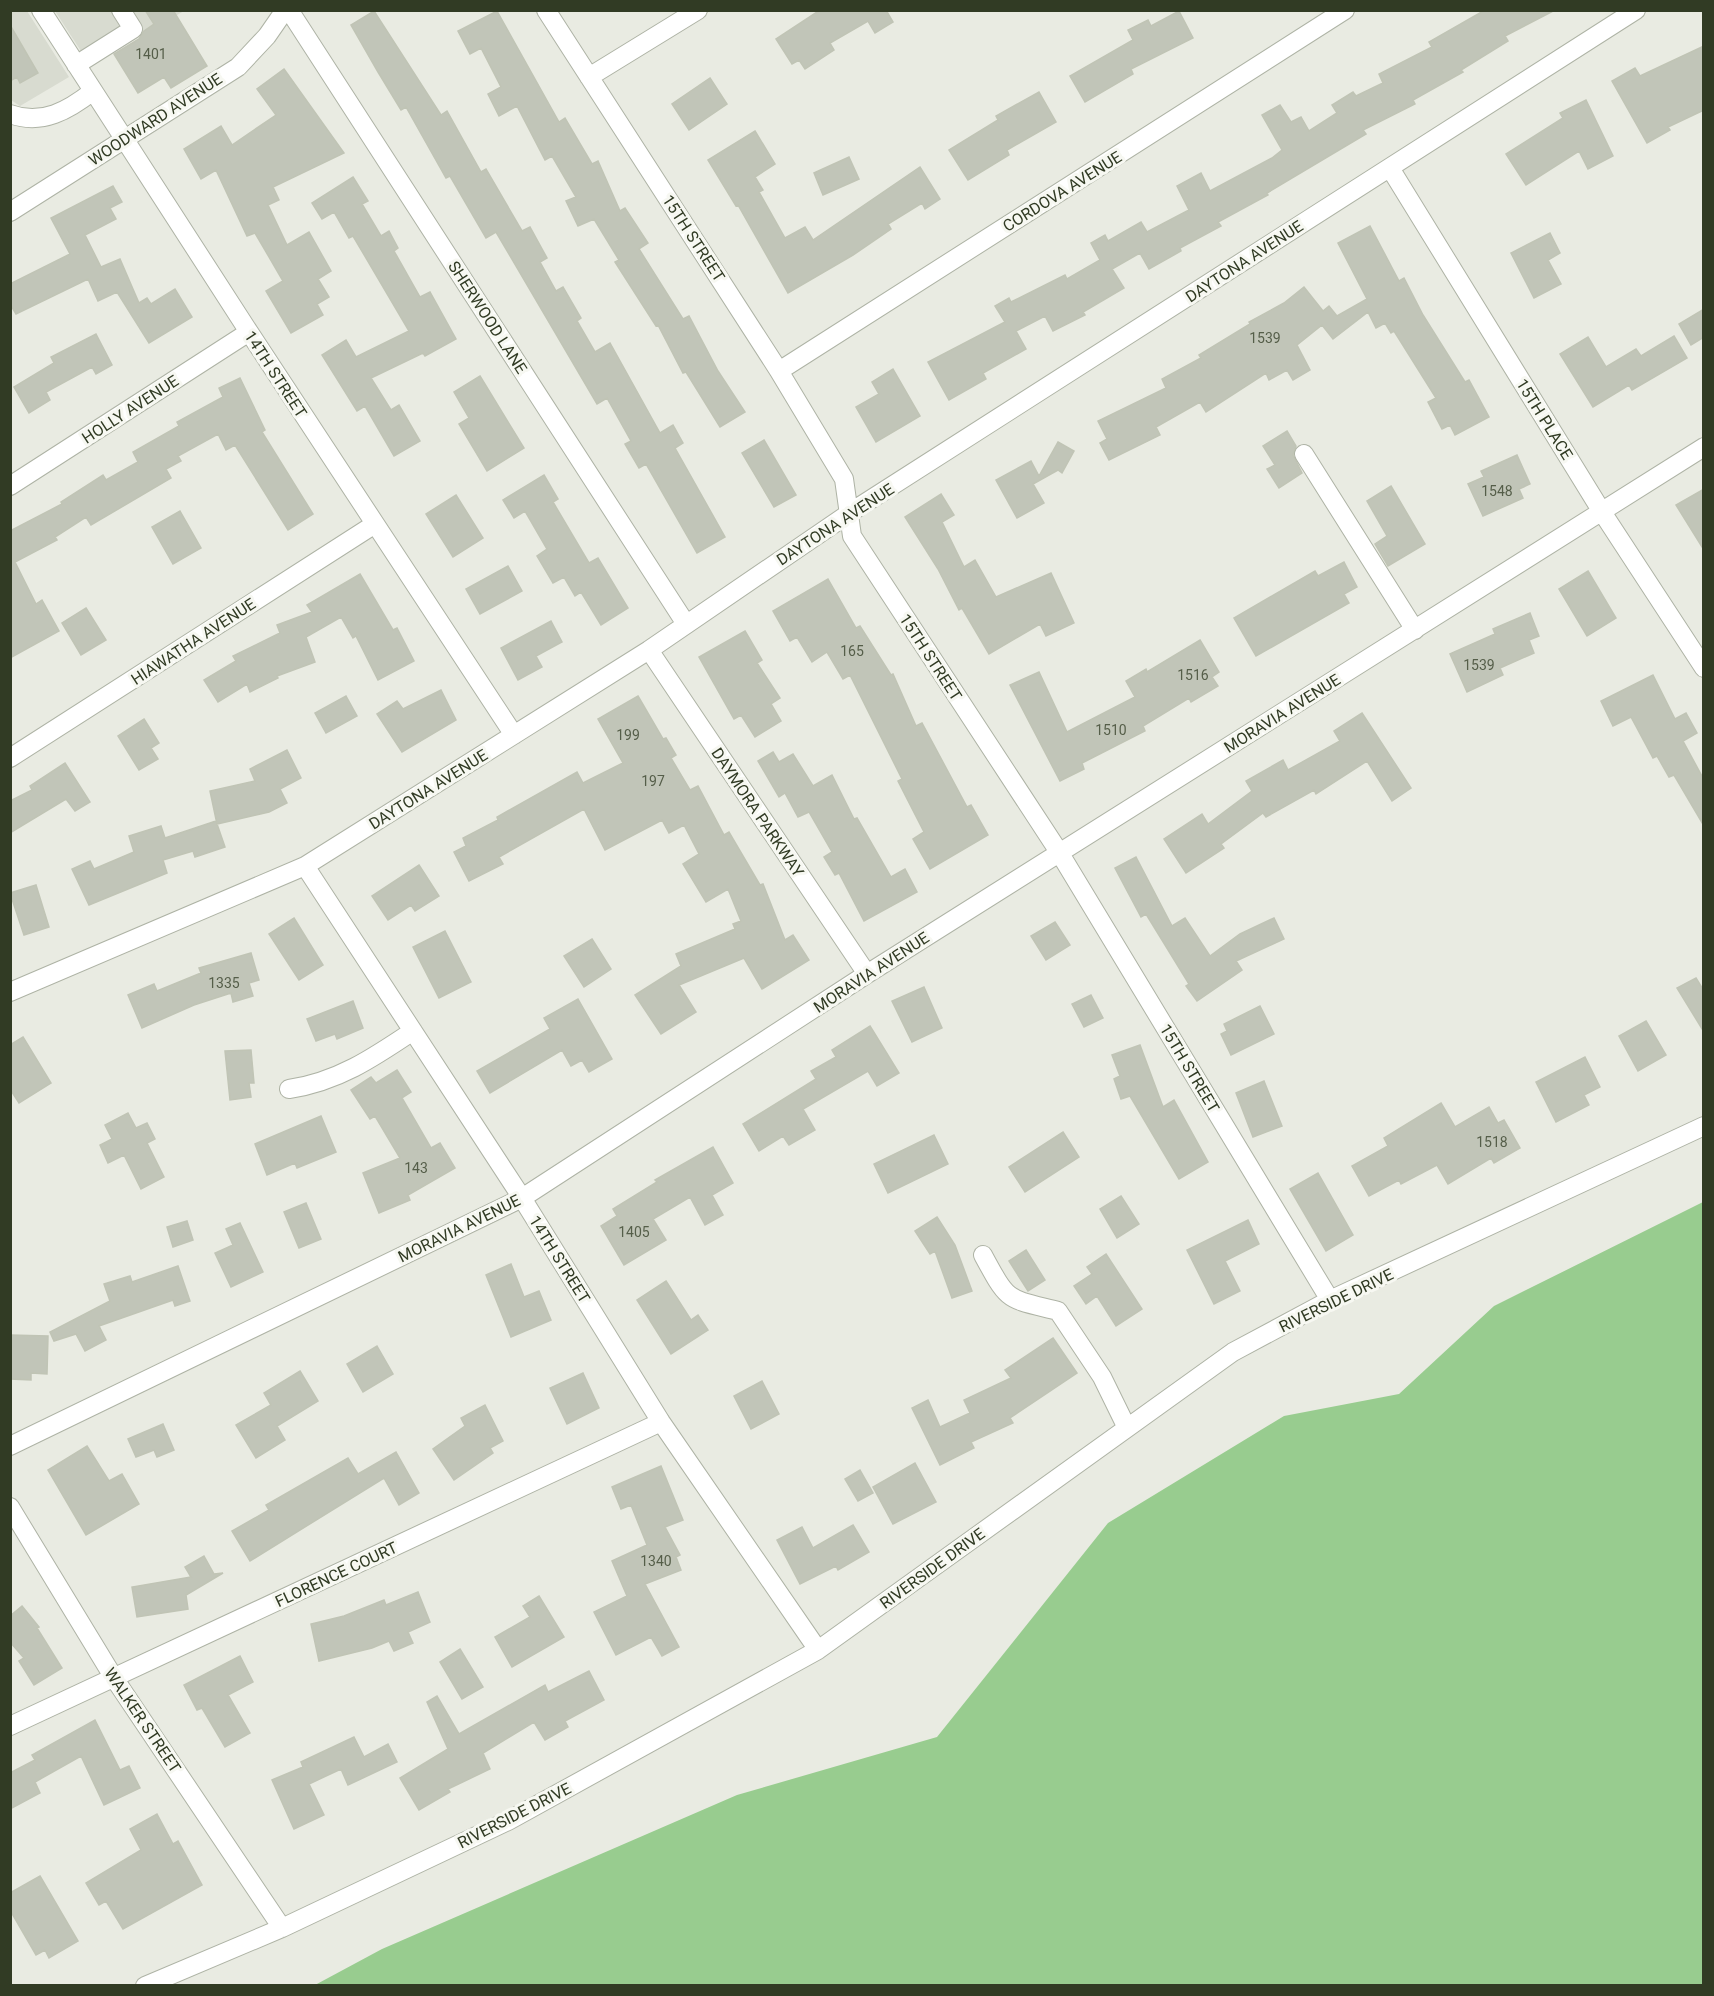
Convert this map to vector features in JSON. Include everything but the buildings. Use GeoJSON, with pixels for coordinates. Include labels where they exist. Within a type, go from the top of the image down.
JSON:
{"type":"FeatureCollection","features":[{"type":"Feature","properties":{"kind":"street","name":"14TH STREET"},"geometry":{"type":"LineString","coordinates":[[41,10],[514,735]]}},
{"type":"Feature","properties":{"kind":"street"},"geometry":{"type":"LineString","coordinates":[[76,65],[133,29],[121,10]]}},
{"type":"Feature","properties":{"kind":"street","name":"WOODWARD AVENUE"},"geometry":{"type":"LineString","coordinates":[[10,212],[238,67],[287,10]]}},
{"type":"Feature","properties":{"kind":"street","name":"SHERWOOD LANE"},"geometry":{"type":"LineString","coordinates":[[287,10],[686,624]]}},
{"type":"Feature","properties":{"kind":"street","name":"15TH STREET"},"geometry":{"type":"LineString","coordinates":[[546,10],[779,371],[844,479],[851,512],[852,536],[1059,852],[1330,1300]]}},
{"type":"Feature","properties":{"kind":"street"},"geometry":{"type":"LineString","coordinates":[[589,77],[698,10]]}},
{"type":"Feature","properties":{"kind":"street","name":"CORDOVA AVENUE"},"geometry":{"type":"LineString","coordinates":[[779,371],[1345,10]]}},
{"type":"Feature","properties":{"kind":"street","name":"DAYTONA AVENUE"},"geometry":{"type":"LineString","coordinates":[[10,992],[305,866],[649,650],[851,512],[1636,10]]}},
{"type":"Feature","properties":{"kind":"street"},"geometry":{"type":"LineString","coordinates":[[10,114],[22,119],[70,110],[93,91]]}},
{"type":"Feature","properties":{"kind":"street","name":"15TH PLACE"},"geometry":{"type":"LineString","coordinates":[[1390,168],[1602,512],[1704,668]]}},
{"type":"Feature","properties":{"kind":"street","name":"HOLLY AVENUE"},"geometry":{"type":"LineString","coordinates":[[10,486],[249,332]]}},
{"type":"Feature","properties":{"kind":"street","name":"MORAVIA AVENUE"},"geometry":{"type":"LineString","coordinates":[[10,1446],[522,1198],[1059,852],[1704,447]]}},
{"type":"Feature","properties":{"kind":"street"},"geometry":{"type":"LineString","coordinates":[[1304,454],[1415,630]]}},
{"type":"Feature","properties":{"kind":"street","name":"HIAWATHA AVENUE"},"geometry":{"type":"LineString","coordinates":[[10,758],[375,524]]}},
{"type":"Feature","properties":{"kind":"street","name":"DAYMORA PARKWAY"},"geometry":{"type":"LineString","coordinates":[[649,650],[867,974]]}},
{"type":"Feature","properties":{"kind":"street","name":"14TH STREET"},"geometry":{"type":"LineString","coordinates":[[305,866],[522,1198],[661,1422],[818,1650]]}},
{"type":"Feature","properties":{"kind":"street"},"geometry":{"type":"LineString","coordinates":[[289,1089],[313,1085],[347,1073],[413,1031]]}},
{"type":"Feature","properties":{"kind":"street","name":"RIVERSIDE DRIVE"},"geometry":{"type":"LineString","coordinates":[[145,1986],[282,1928],[508,1821],[818,1650],[1233,1352],[1330,1300],[1704,1126]]}},
{"type":"Feature","properties":{"kind":"street"},"geometry":{"type":"LineString","coordinates":[[983,1255],[1003,1291],[1016,1301],[1058,1311],[1102,1377],[1127,1428]]}},
{"type":"Feature","properties":{"kind":"street","name":"FLORENCE COURT"},"geometry":{"type":"LineString","coordinates":[[10,1726],[661,1422]]}},
{"type":"Feature","properties":{"kind":"street","name":"WALKER STREET"},"geometry":{"type":"LineString","coordinates":[[10,1507],[114,1678],[282,1928]]}},
{"type":"Feature","properties":{"kind":"shaded area"},"geometry":{"type":"Polygon","coordinates":[[[10,11],[27,11],[69,77],[20,106],[11,100],[10,11]]]}},
{"type":"Feature","properties":{"kind":"shaded area"},"geometry":{"type":"Polygon","coordinates":[[[55,11],[184,11],[90,65],[55,11]]]}},
{"type":"Feature","properties":{"kind":"shaded area"},"geometry":{"type":"Polygon","coordinates":[[[1703,1202],[1703,1985],[315,1985],[382,1949],[737,1795],[937,1737],[1108,1523],[1284,1416],[1399,1394],[1494,1306],[1703,1202]]]}}]}
